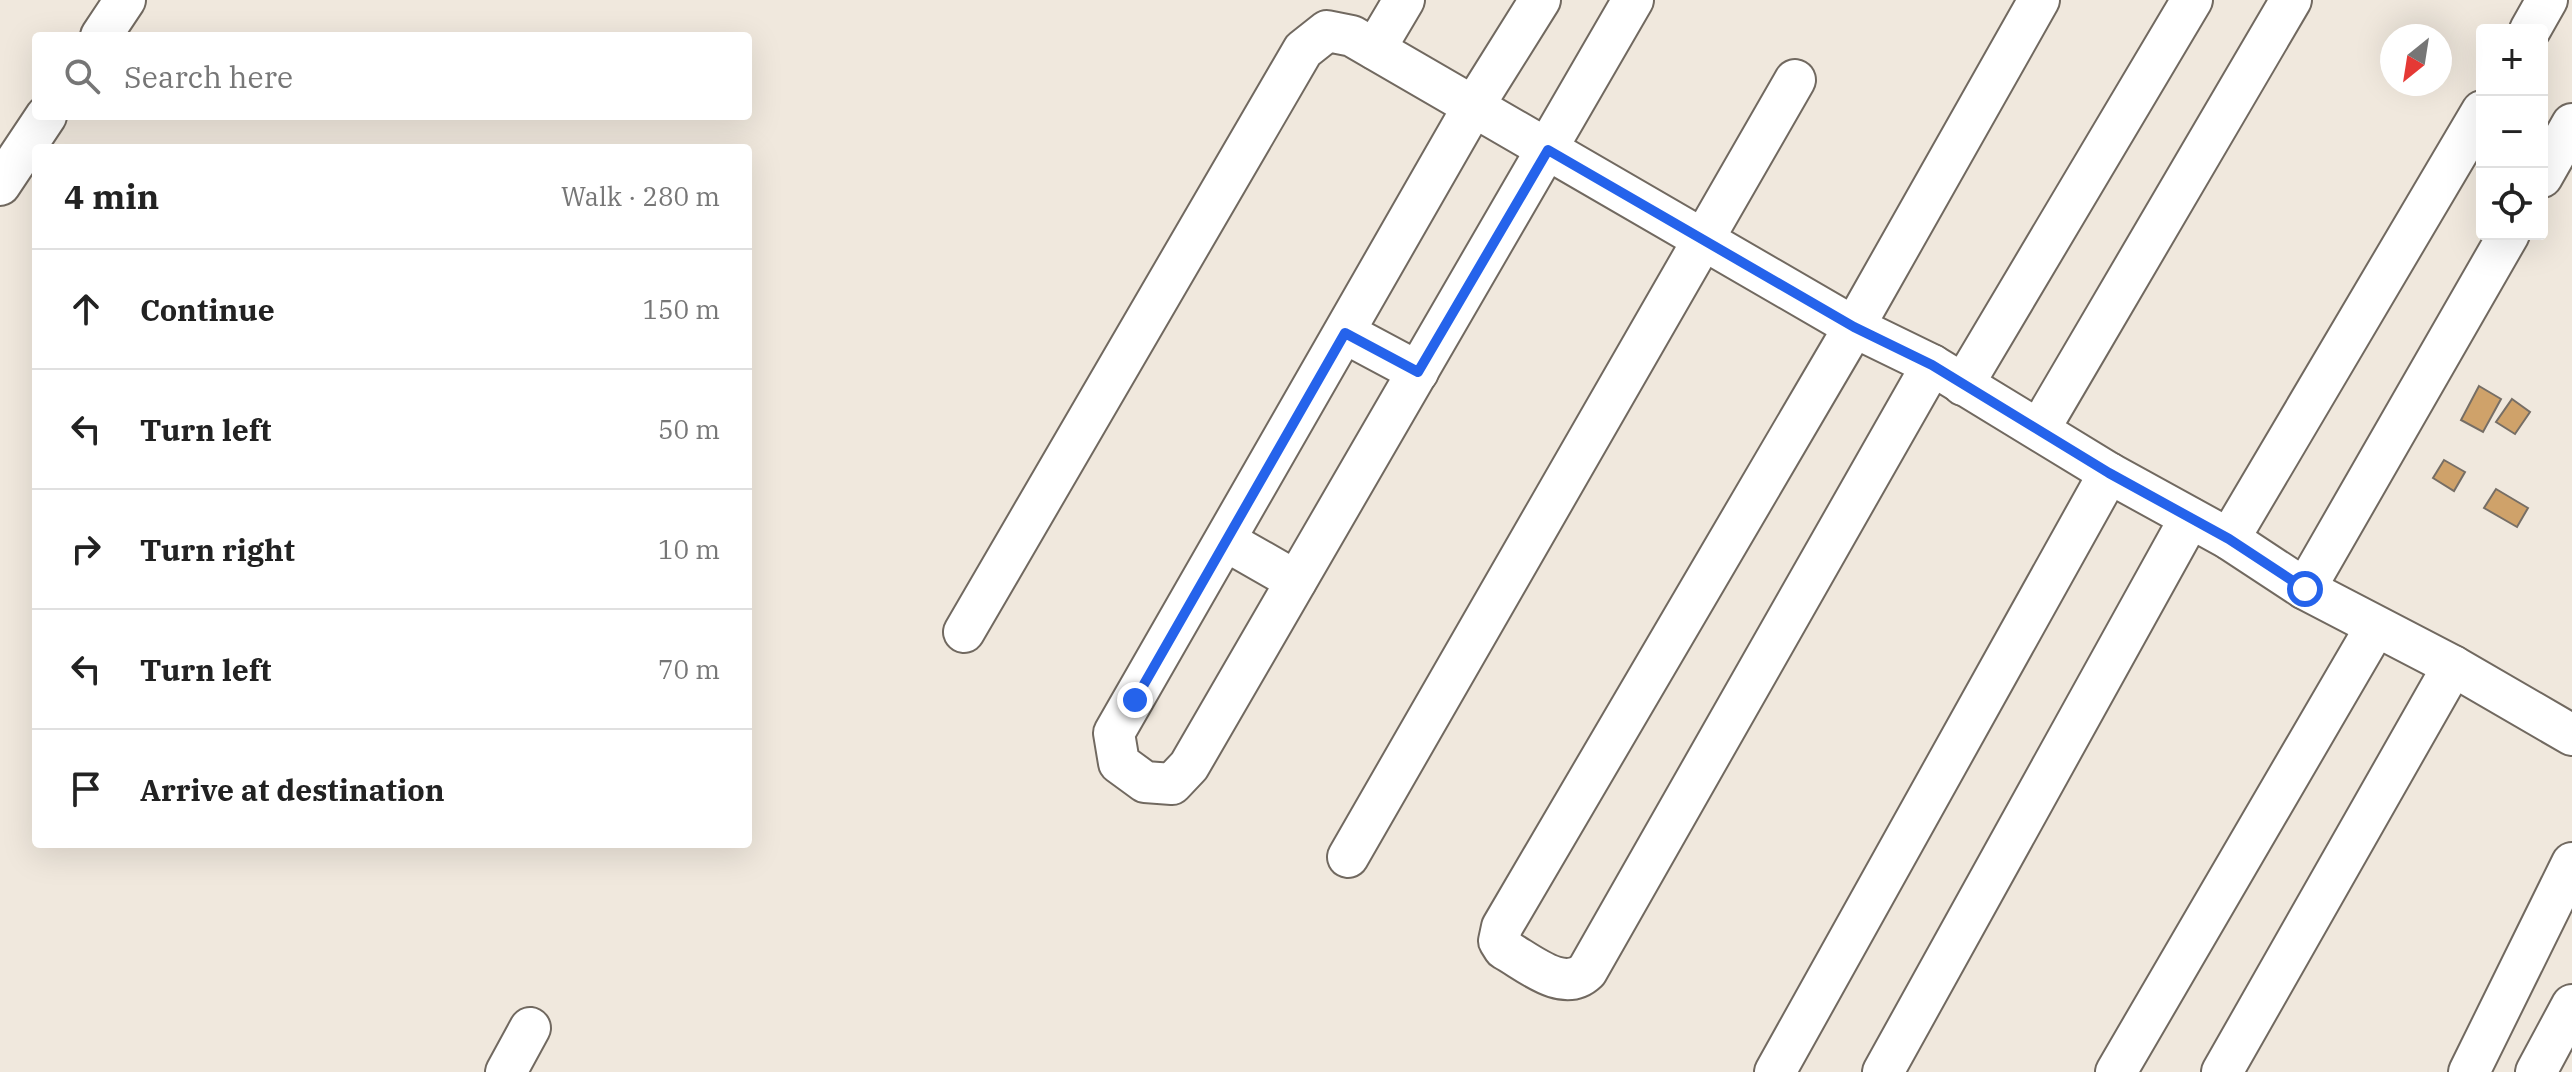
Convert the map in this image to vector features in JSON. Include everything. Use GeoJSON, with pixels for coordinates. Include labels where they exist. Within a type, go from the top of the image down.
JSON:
{"type":"FeatureCollection","features":[{"type":"Feature","properties":{"kind":"street"},"geometry":{"type":"LineString","coordinates":[[104,32],[125,0]]}},
{"type":"Feature","properties":{"kind":"street"},"geometry":{"type":"LineString","coordinates":[[1375,49],[1404,0]]}},
{"type":"Feature","properties":{"kind":"street"},"geometry":{"type":"LineString","coordinates":[[1540,0],[1473,107],[1114,733],[1119,763],[1145,782],[1172,784],[1189,766],[1633,0]]}},
{"type":"Feature","properties":{"kind":"street"},"geometry":{"type":"LineString","coordinates":[[2039,0],[1854,327],[1502,927],[1499,941],[1504,949],[1563,981],[1578,980],[1587,971],[1948,375],[2192,0]]}},
{"type":"Feature","properties":{"kind":"street"},"geometry":{"type":"LineString","coordinates":[[2040,428],[2291,0]]}},
{"type":"Feature","properties":{"kind":"street"},"geometry":{"type":"LineString","coordinates":[[2533,24],[2547,0]]}},
{"type":"Feature","properties":{"kind":"street"},"geometry":{"type":"LineString","coordinates":[[964,632],[1303,50],[1327,31],[1352,36],[1375,49],[1854,327],[1948,375],[2040,428],[2109,473],[2229,539],[2305,589],[2453,666],[2572,735]]}},
{"type":"Feature","properties":{"kind":"street"},"geometry":{"type":"LineString","coordinates":[[1348,857],[1795,80]]}},
{"type":"Feature","properties":{"kind":"street"},"geometry":{"type":"LineString","coordinates":[[0,185],[43,120]]}},
{"type":"Feature","properties":{"kind":"street"},"geometry":{"type":"LineString","coordinates":[[2229,539],[2476,121]]}},
{"type":"Feature","properties":{"kind":"street"},"geometry":{"type":"LineString","coordinates":[[2547,168],[2572,124]]}},
{"type":"Feature","properties":{"kind":"street"},"geometry":{"type":"LineString","coordinates":[[2305,589],[2506,240]]}},
{"type":"Feature","properties":{"kind":"street"},"geometry":{"type":"LineString","coordinates":[[1345,333],[1418,372]]}},
{"type":"Feature","properties":{"kind":"street"},"geometry":{"type":"LineString","coordinates":[[1775,1072],[2109,473]]}},
{"type":"Feature","properties":{"kind":"street"},"geometry":{"type":"LineString","coordinates":[[1883,1072],[2190,518]]}},
{"type":"Feature","properties":{"kind":"street"},"geometry":{"type":"LineString","coordinates":[[1226,541],[1296,581]]}},
{"type":"Feature","properties":{"kind":"street"},"geometry":{"type":"LineString","coordinates":[[2116,1072],[2375,628]]}},
{"type":"Feature","properties":{"kind":"street"},"geometry":{"type":"LineString","coordinates":[[2222,1072],[2453,666]]}},
{"type":"Feature","properties":{"kind":"street"},"geometry":{"type":"LineString","coordinates":[[2469,1072],[2572,863]]}},
{"type":"Feature","properties":{"kind":"street"},"geometry":{"type":"LineString","coordinates":[[2536,1072],[2572,1005]]}},
{"type":"Feature","properties":{"kind":"street"},"geometry":{"type":"LineString","coordinates":[[506,1072],[530,1028]]}},
{"type":"Feature","properties":{"kind":"building"},"geometry":{"type":"Polygon","coordinates":[[[2479,386],[2501,399],[2483,432],[2461,420],[2479,386]]]}},
{"type":"Feature","properties":{"kind":"building"},"geometry":{"type":"Polygon","coordinates":[[[2512,399],[2530,412],[2515,434],[2496,422],[2512,399]]]}},
{"type":"Feature","properties":{"kind":"building"},"geometry":{"type":"Polygon","coordinates":[[[2444,460],[2465,472],[2454,491],[2433,478],[2444,460]]]}},
{"type":"Feature","properties":{"kind":"building"},"geometry":{"type":"Polygon","coordinates":[[[2496,489],[2528,508],[2517,527],[2484,508],[2496,489]]]}},
{"type":"Feature","properties":{"kind":"route"},"geometry":{"type":"LineString","coordinates":[[1135,700],[1345,333],[1418,372],[1548,150],[1854,327],[1932,365],[2040,428],[2109,473],[2229,539],[2305,589]]}}]}
